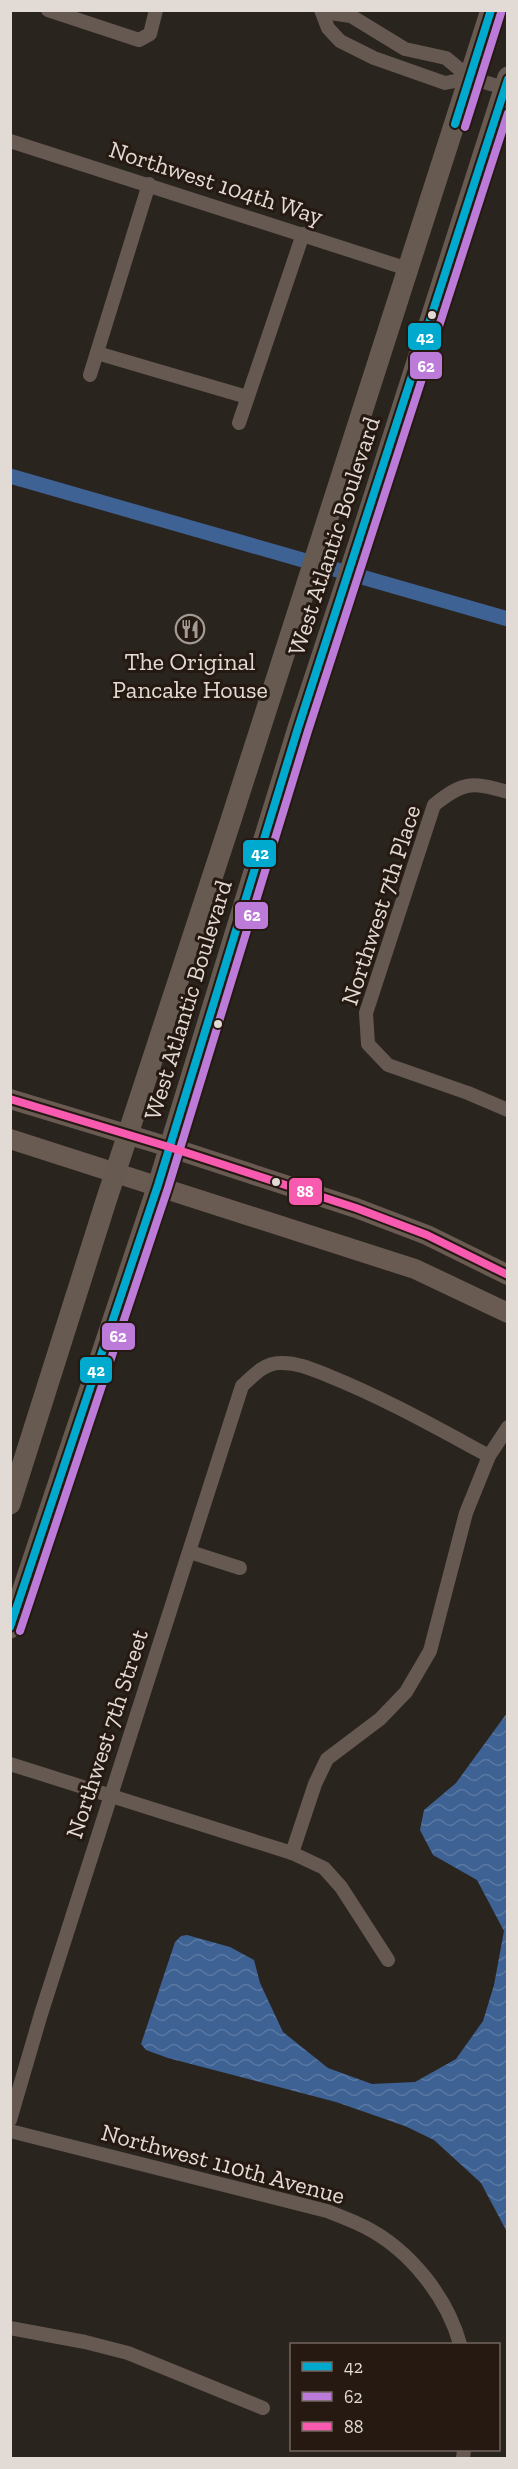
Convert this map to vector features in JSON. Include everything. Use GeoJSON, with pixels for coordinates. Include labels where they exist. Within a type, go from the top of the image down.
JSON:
{"type":"FeatureCollection","features":[{"type":"Feature","properties":{"kind":"main road","name":"West Atlantic Boulevard"},"geometry":{"type":"LineString","coordinates":[[10,1504],[491,10]]}},
{"type":"Feature","properties":{"kind":"main road","name":"West Atlantic Boulevard"},"geometry":{"type":"LineString","coordinates":[[10,1628],[158,1185],[297,728],[358,546],[506,84]]}},
{"type":"Feature","properties":{"kind":"main road"},"geometry":{"type":"LineString","coordinates":[[10,1099],[170,1147],[356,1208],[427,1235],[507,1275]]}},
{"type":"Feature","properties":{"kind":"main road"},"geometry":{"type":"LineString","coordinates":[[10,1138],[415,1269],[507,1312]]}},
{"type":"Feature","properties":{"kind":"street"},"geometry":{"type":"LineString","coordinates":[[48,10],[139,40],[150,34],[156,10]]}},
{"type":"Feature","properties":{"kind":"street"},"geometry":{"type":"LineString","coordinates":[[470,78],[446,58],[405,49],[351,16],[322,11],[328,28],[340,40],[374,58],[445,83],[470,78],[506,84]]}},
{"type":"Feature","properties":{"kind":"street"},"geometry":{"type":"LineString","coordinates":[[401,66],[405,49]]}},
{"type":"Feature","properties":{"kind":"street","name":"Northwest 104th Way"},"geometry":{"type":"LineString","coordinates":[[10,141],[408,269]]}},
{"type":"Feature","properties":{"kind":"street"},"geometry":{"type":"LineString","coordinates":[[90,375],[149,184]]}},
{"type":"Feature","properties":{"kind":"street"},"geometry":{"type":"LineString","coordinates":[[239,423],[303,234]]}},
{"type":"Feature","properties":{"kind":"street"},"geometry":{"type":"LineString","coordinates":[[97,353],[247,398]]}},
{"type":"Feature","properties":{"kind":"street","name":"Northwest 7th Place"},"geometry":{"type":"LineString","coordinates":[[507,792],[478,784],[455,788],[434,806],[366,1013],[368,1044],[388,1065],[468,1093],[507,1110]]}},
{"type":"Feature","properties":{"kind":"street","name":"Northwest 7th Street"},"geometry":{"type":"LineString","coordinates":[[10,2120],[41,2014],[242,1386],[260,1369],[280,1362],[303,1366],[344,1382],[489,1456]]}},
{"type":"Feature","properties":{"kind":"street"},"geometry":{"type":"LineString","coordinates":[[292,1853],[315,1784],[327,1759],[380,1719],[400,1699],[430,1651],[465,1513],[489,1456],[507,1427]]}},
{"type":"Feature","properties":{"kind":"street"},"geometry":{"type":"LineString","coordinates":[[190,1552],[240,1568]]}},
{"type":"Feature","properties":{"kind":"street"},"geometry":{"type":"LineString","coordinates":[[10,1764],[292,1853],[324,1868],[341,1887],[388,1960]]}},
{"type":"Feature","properties":{"kind":"street","name":"Northwest 110th Avenue"},"geometry":{"type":"LineString","coordinates":[[10,2131],[327,2211],[367,2228],[403,2254],[436,2292],[455,2327],[460,2343]]}},
{"type":"Feature","properties":{"kind":"street"},"geometry":{"type":"LineString","coordinates":[[10,2328],[86,2342],[128,2353],[263,2408]]}},
{"type":"Feature","properties":{"kind":"water"},"geometry":{"type":"Polygon","coordinates":[[[507,1713],[507,2232],[481,2183],[434,2140],[405,2126],[336,2102],[168,2058],[146,2050],[141,2044],[175,1942],[181,1936],[187,1935],[230,1947],[254,1960],[260,1983],[283,2032],[328,2068],[372,2084],[415,2082],[456,2059],[483,2021],[494,1985],[504,1931],[477,1880],[433,1855],[420,1830],[424,1810],[456,1783],[507,1713]]]}},
{"type":"Feature","properties":{"kind":"waterway"},"geometry":{"type":"LineString","coordinates":[[10,476],[508,619]]}},
{"type":"Feature","properties":{"kind":"transit line","name":"42"},"geometry":{"type":"LineString","coordinates":[[455,124],[491,10]]}},
{"type":"Feature","properties":{"kind":"transit line","name":"62"},"geometry":{"type":"LineString","coordinates":[[465,127],[501,13]]}},
{"type":"Feature","properties":{"kind":"transit line","name":"42"},"geometry":{"type":"LineString","coordinates":[[10,1627],[158,1185],[298,728],[508,79]]}},
{"type":"Feature","properties":{"kind":"transit line","name":"62"},"geometry":{"type":"LineString","coordinates":[[20,1631],[168,1188],[308,731],[508,113]]}},
{"type":"Feature","properties":{"kind":"transit line","name":"88"},"geometry":{"type":"LineString","coordinates":[[10,1099],[169,1147],[356,1208],[427,1235],[508,1275]]}},
{"type":"Feature","properties":{"kind":"place","name":"The Original Pancake House"},"geometry":{"type":"Point","coordinates":[190,629]}}]}
